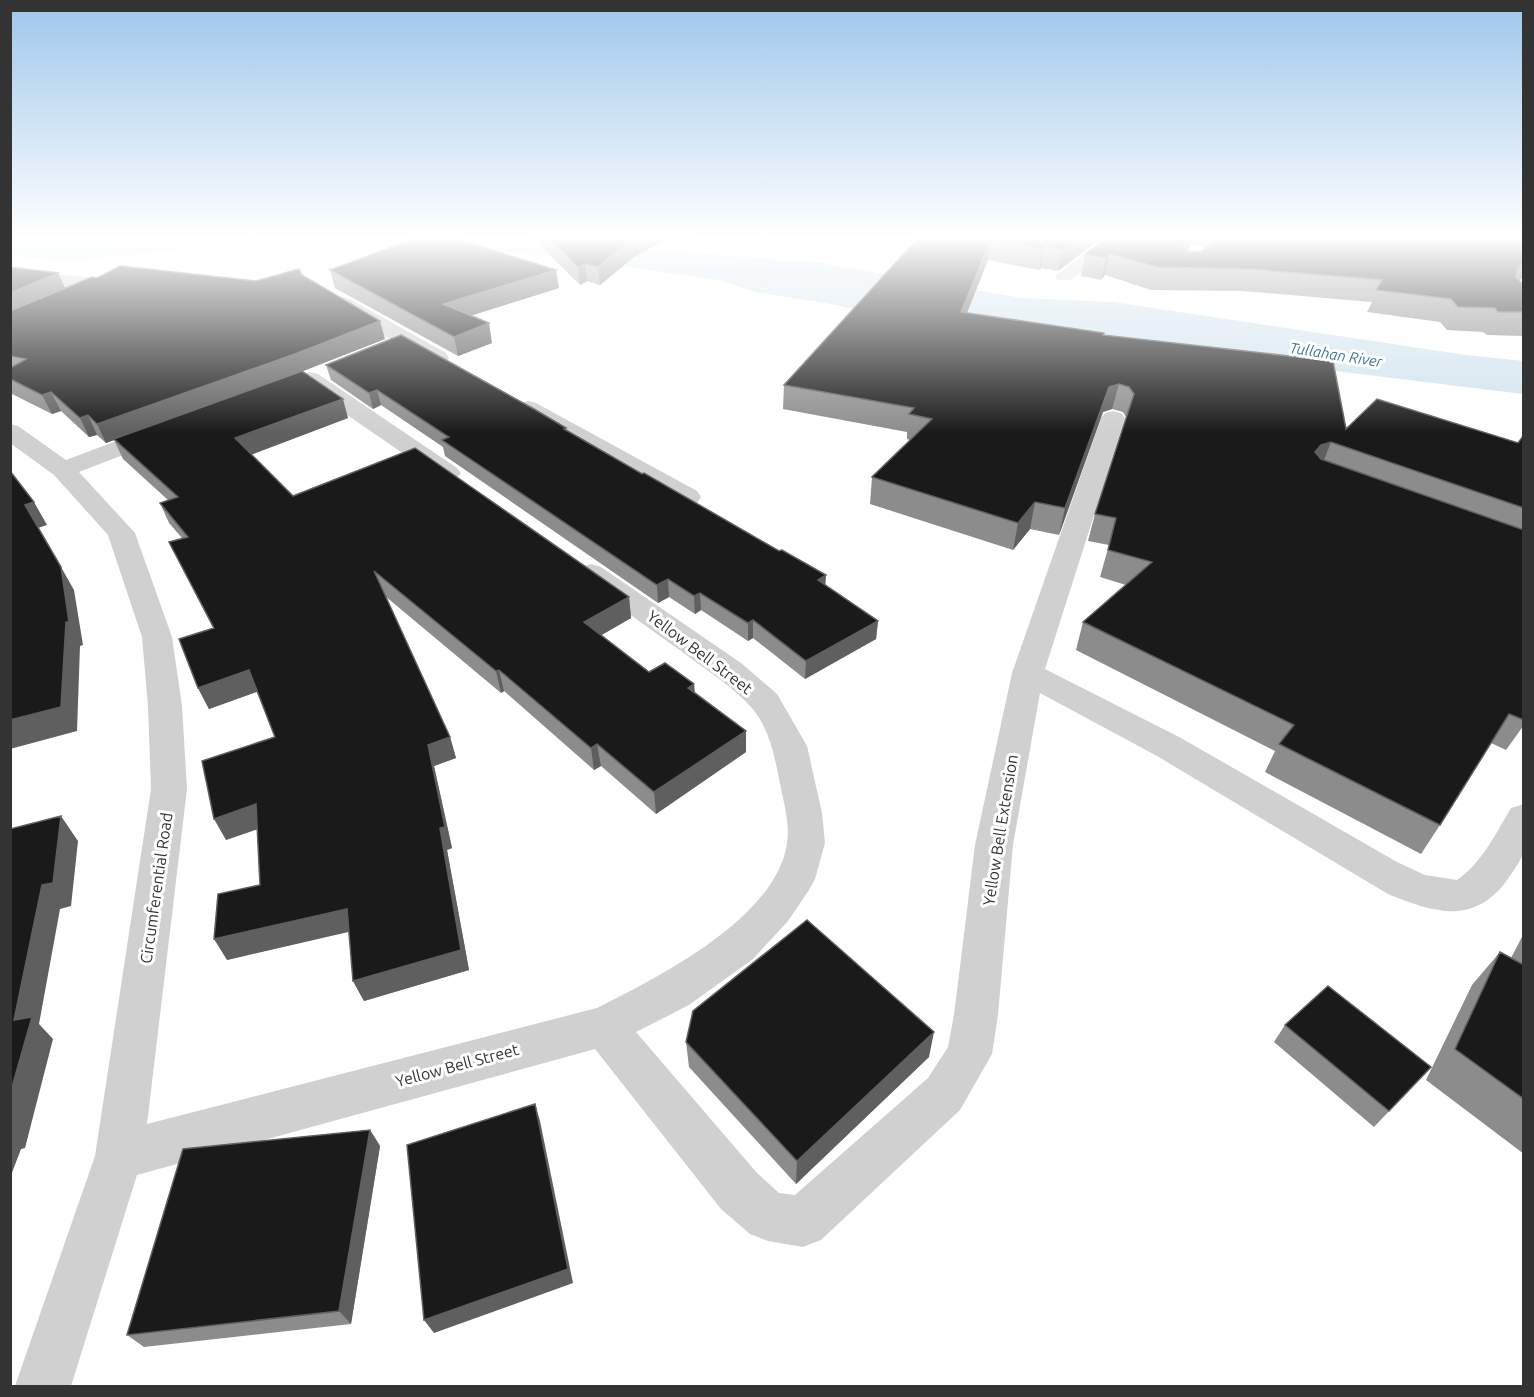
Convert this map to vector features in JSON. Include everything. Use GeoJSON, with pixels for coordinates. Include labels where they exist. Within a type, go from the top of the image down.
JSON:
{"type":"FeatureCollection","features":[{"type":"Feature","properties":{"kind":"street"},"geometry":{"type":"LineString","coordinates":[[343,302],[458,369]]}},
{"type":"Feature","properties":{"kind":"street"},"geometry":{"type":"LineString","coordinates":[[377,352],[406,340]]}},
{"type":"Feature","properties":{"kind":"street"},"geometry":{"type":"LineString","coordinates":[[312,377],[480,494]]}},
{"type":"Feature","properties":{"kind":"street"},"geometry":{"type":"LineString","coordinates":[[510,398],[688,497]]}},
{"type":"Feature","properties":{"kind":"street","name":"Yellow Bell Extension"},"geometry":{"type":"LineString","coordinates":[[604,1026],[740,1191],[768,1216],[803,1222],[944,1094],[969,1054],[976,1015],[994,845],[1028,673],[1113,417]]}},
{"type":"Feature","properties":{"kind":"street"},"geometry":{"type":"LineString","coordinates":[[63,470],[174,428]]}},
{"type":"Feature","properties":{"kind":"street","name":"Circumferential Road"},"geometry":{"type":"LineString","coordinates":[[10,431],[63,470],[121,533],[157,637],[165,706],[169,789],[119,1156],[43,1386]]}},
{"type":"Feature","properties":{"kind":"street","name":"Yellow Bell Street"},"geometry":{"type":"LineString","coordinates":[[119,1156],[604,1026],[674,991],[738,946],[774,909],[795,879],[806,843],[804,813],[790,746],[765,702],[730,670],[567,555]]}},
{"type":"Feature","properties":{"kind":"street"},"geometry":{"type":"LineString","coordinates":[[1028,673],[1166,746],[1328,839],[1389,878],[1428,891],[1460,896],[1478,888],[1497,863],[1524,818]]}},
{"type":"Feature","properties":{"kind":"water","name":"Tullahan River"},"geometry":{"type":"Polygon","coordinates":[[[821,302],[1114,302],[1466,355],[1523,361],[1523,394],[887,316],[821,302]]]}},
{"type":"Feature","properties":{"kind":"building"},"geometry":{"type":"Polygon","coordinates":[[[31,302],[348,302],[380,321],[295,354],[97,424],[88,415],[80,418],[51,392],[42,395],[10,379],[10,368],[26,359],[10,356],[10,311],[31,302]]]}},
{"type":"Feature","properties":{"kind":"building"},"geometry":{"type":"Polygon","coordinates":[[[390,302],[449,302],[443,304],[489,323],[454,337],[390,302]]]}},
{"type":"Feature","properties":{"kind":"building"},"geometry":{"type":"Polygon","coordinates":[[[860,302],[965,302],[961,312],[1104,333],[1103,335],[1333,361],[1346,429],[1377,399],[1518,443],[1524,435],[1524,508],[1331,442],[1321,445],[1315,452],[1321,459],[1524,530],[1524,720],[1509,714],[1440,825],[1279,744],[1294,725],[1083,622],[1152,562],[1108,550],[1116,518],[1095,514],[1134,394],[1129,387],[1119,384],[1109,387],[1065,508],[1035,502],[1018,523],[872,477],[932,419],[909,414],[914,408],[784,385],[860,302]]]}},
{"type":"Feature","properties":{"kind":"building"},"geometry":{"type":"Polygon","coordinates":[[[1454,302],[1524,302],[1524,312],[1498,312],[1495,308],[1458,307],[1454,302]]]}},
{"type":"Feature","properties":{"kind":"building"},"geometry":{"type":"Polygon","coordinates":[[[401,335],[534,409],[642,474],[644,473],[779,551],[782,550],[826,575],[818,580],[878,621],[806,661],[753,620],[748,623],[700,593],[694,596],[668,579],[657,585],[442,440],[449,437],[377,390],[369,393],[326,365],[401,335]]]}},
{"type":"Feature","properties":{"kind":"building"},"geometry":{"type":"Polygon","coordinates":[[[302,371],[343,399],[235,438],[293,496],[415,448],[629,597],[584,622],[649,672],[665,663],[694,684],[688,688],[746,731],[654,792],[597,744],[591,748],[499,670],[496,671],[374,571],[450,737],[428,745],[445,827],[440,828],[461,950],[353,981],[347,909],[214,939],[218,894],[260,885],[256,804],[214,819],[202,761],[275,737],[249,670],[198,688],[179,639],[214,628],[169,542],[188,537],[160,503],[178,497],[114,439],[302,371]]]}},
{"type":"Feature","properties":{"kind":"building"},"geometry":{"type":"Polygon","coordinates":[[[10,471],[34,502],[25,505],[61,567],[69,622],[66,622],[61,707],[10,720],[10,471]]]}},
{"type":"Feature","properties":{"kind":"building"},"geometry":{"type":"Polygon","coordinates":[[[61,816],[53,883],[42,885],[14,1020],[32,1017],[10,1094],[10,829],[61,816]]]}},
{"type":"Feature","properties":{"kind":"building"},"geometry":{"type":"Polygon","coordinates":[[[807,920],[934,1032],[797,1161],[686,1042],[693,1011],[807,920]]]}},
{"type":"Feature","properties":{"kind":"building"},"geometry":{"type":"Polygon","coordinates":[[[1500,952],[1522,964],[1524,961],[1524,1099],[1455,1049],[1500,952]]]}},
{"type":"Feature","properties":{"kind":"building"},"geometry":{"type":"Polygon","coordinates":[[[1328,986],[1431,1067],[1389,1111],[1285,1025],[1328,986]]]}},
{"type":"Feature","properties":{"kind":"building"},"geometry":{"type":"Polygon","coordinates":[[[535,1104],[568,1269],[424,1320],[407,1145],[535,1104]]]}},
{"type":"Feature","properties":{"kind":"building"},"geometry":{"type":"Polygon","coordinates":[[[370,1130],[339,1311],[127,1335],[183,1149],[370,1130]]]}}]}
